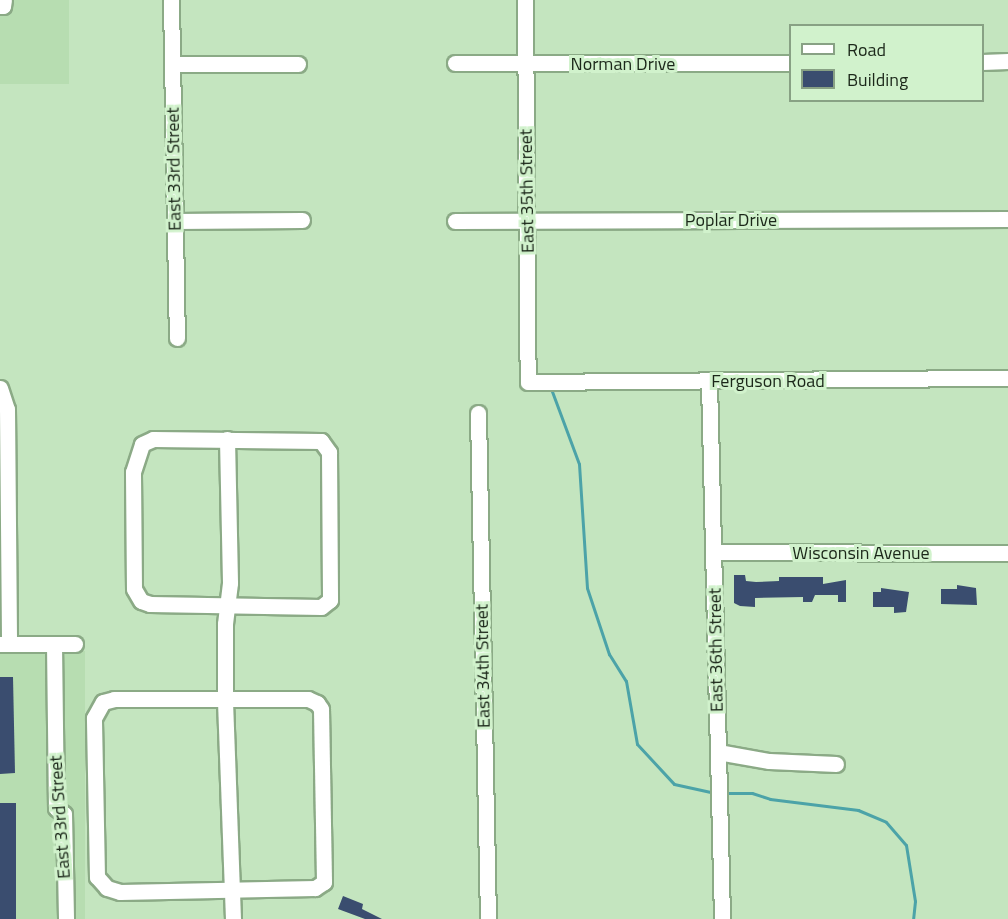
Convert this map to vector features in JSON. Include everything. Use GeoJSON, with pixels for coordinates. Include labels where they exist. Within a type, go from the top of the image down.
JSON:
{"type":"FeatureCollection","features":[{"type":"Feature","properties":{"kind":"street"},"geometry":{"type":"LineString","coordinates":[[0,6],[4,0]]}},
{"type":"Feature","properties":{"kind":"street","name":"East 33rd Street"},"geometry":{"type":"LineString","coordinates":[[171,0],[177,338]]}},
{"type":"Feature","properties":{"kind":"street","name":"East 35th Street"},"geometry":{"type":"LineString","coordinates":[[525,0],[529,220],[528,382]]}},
{"type":"Feature","properties":{"kind":"street"},"geometry":{"type":"LineString","coordinates":[[984,62],[1008,62]]}},
{"type":"Feature","properties":{"kind":"street","name":"Norman Drive"},"geometry":{"type":"LineString","coordinates":[[454,63],[789,63]]}},
{"type":"Feature","properties":{"kind":"street"},"geometry":{"type":"LineString","coordinates":[[172,64],[298,64]]}},
{"type":"Feature","properties":{"kind":"street","name":"Poplar Drive"},"geometry":{"type":"LineString","coordinates":[[455,221],[1008,219]]}},
{"type":"Feature","properties":{"kind":"street"},"geometry":{"type":"LineString","coordinates":[[175,221],[302,220]]}},
{"type":"Feature","properties":{"kind":"street","name":"Ferguson Road"},"geometry":{"type":"LineString","coordinates":[[528,382],[1008,378]]}},
{"type":"Feature","properties":{"kind":"street","name":"East 36th Street"},"geometry":{"type":"LineString","coordinates":[[709,382],[722,919]]}},
{"type":"Feature","properties":{"kind":"street"},"geometry":{"type":"LineString","coordinates":[[0,388],[6,404],[4,644],[75,644]]}},
{"type":"Feature","properties":{"kind":"street","name":"East 34th Street"},"geometry":{"type":"LineString","coordinates":[[478,412],[488,919]]}},
{"type":"Feature","properties":{"kind":"street"},"geometry":{"type":"LineString","coordinates":[[153,439],[227,439],[321,441],[329,452],[330,600],[321,607],[228,603],[150,604],[141,601],[134,589],[133,472],[142,444],[153,439]]}},
{"type":"Feature","properties":{"kind":"street"},"geometry":{"type":"LineString","coordinates":[[227,439],[228,603],[225,701],[233,919]]}},
{"type":"Feature","properties":{"kind":"street","name":"Wisconsin Avenue"},"geometry":{"type":"LineString","coordinates":[[714,552],[1008,553]]}},
{"type":"Feature","properties":{"kind":"street","name":"East 33rd Street"},"geometry":{"type":"LineString","coordinates":[[54,644],[56,808],[64,814],[66,919]]}},
{"type":"Feature","properties":{"kind":"street"},"geometry":{"type":"LineString","coordinates":[[114,699],[225,701],[308,699],[317,703],[321,709],[326,832],[324,882],[315,888],[120,892],[107,888],[97,877],[94,718],[103,702],[114,699]]}},
{"type":"Feature","properties":{"kind":"street"},"geometry":{"type":"LineString","coordinates":[[718,752],[769,761],[836,764]]}},
{"type":"Feature","properties":{"kind":"shaded area"},"geometry":{"type":"Polygon","coordinates":[[[0,0],[69,0],[69,84],[0,84],[0,0]]]}},
{"type":"Feature","properties":{"kind":"shaded area"},"geometry":{"type":"Polygon","coordinates":[[[0,651],[85,651],[85,919],[0,919],[0,651]]]}},
{"type":"Feature","properties":{"kind":"building"},"geometry":{"type":"Polygon","coordinates":[[[734,575],[745,575],[746,581],[756,582],[779,581],[779,577],[823,577],[823,584],[846,580],[846,602],[838,602],[838,595],[815,595],[812,602],[803,602],[803,597],[755,598],[755,607],[740,606],[734,603],[734,575]]]}},
{"type":"Feature","properties":{"kind":"building"},"geometry":{"type":"Polygon","coordinates":[[[957,585],[976,588],[977,605],[941,604],[941,589],[957,589],[957,585]]]}},
{"type":"Feature","properties":{"kind":"building"},"geometry":{"type":"Polygon","coordinates":[[[881,588],[909,592],[906,612],[894,613],[894,607],[873,607],[873,592],[881,592],[881,588]]]}},
{"type":"Feature","properties":{"kind":"building"},"geometry":{"type":"Polygon","coordinates":[[[0,677],[13,677],[15,773],[0,774],[0,677]]]}},
{"type":"Feature","properties":{"kind":"building"},"geometry":{"type":"Polygon","coordinates":[[[0,803],[16,803],[16,919],[0,919],[0,803]]]}},
{"type":"Feature","properties":{"kind":"building"},"geometry":{"type":"Polygon","coordinates":[[[343,896],[363,904],[362,909],[382,919],[365,919],[338,909],[343,896]]]}},
{"type":"Feature","properties":{"kind":"waterway"},"geometry":{"type":"LineString","coordinates":[[550,386],[579,464],[587,588],[609,654],[626,681],[637,744],[674,784],[715,793]]}},
{"type":"Feature","properties":{"kind":"waterway"},"geometry":{"type":"LineString","coordinates":[[725,793],[752,793],[770,799],[858,810],[886,822],[906,845],[915,901],[913,919]]}}]}
